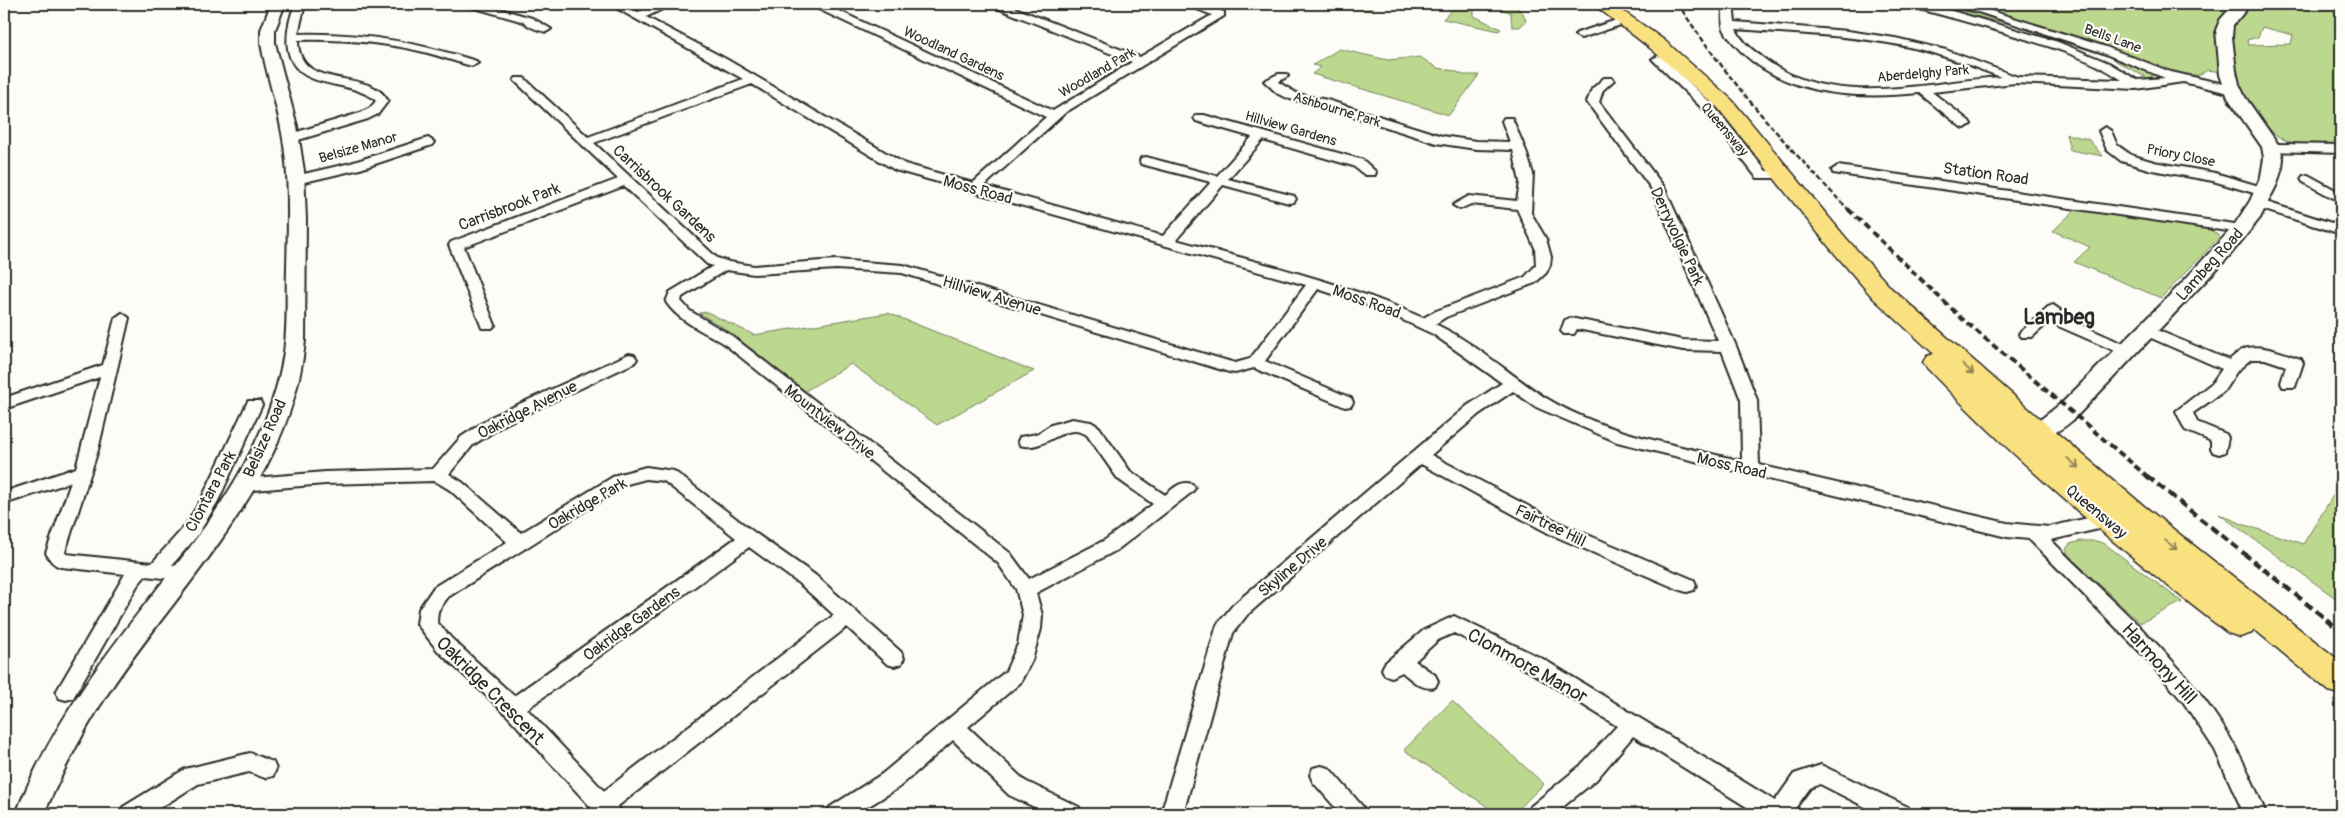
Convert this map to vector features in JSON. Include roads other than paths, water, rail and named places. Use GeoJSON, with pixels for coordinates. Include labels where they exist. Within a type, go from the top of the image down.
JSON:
{"type":"FeatureCollection","features":[{"type":"Feature","properties":{"kind":"highway","name":"Queensway"},"geometry":{"type":"LineString","coordinates":[[1602,4],[1626,20],[1678,69],[1725,104],[1838,243],[1884,294],[2033,439],[2218,607],[2341,696]]}},
{"type":"Feature","properties":{"kind":"highway","name":"Queensway"},"geometry":{"type":"LineString","coordinates":[[1884,294],[1932,358],[1995,422],[2033,439]]}},
{"type":"Feature","properties":{"kind":"highway","name":"Queensway"},"geometry":{"type":"LineString","coordinates":[[2120,518],[2341,680]]}},
{"type":"Feature","properties":{"kind":"main road"},"geometry":{"type":"LineString","coordinates":[[2244,4],[2229,16],[2223,33],[2228,73],[2233,90],[2272,148]]}},
{"type":"Feature","properties":{"kind":"main road","name":"Lambeg Road"},"geometry":{"type":"LineString","coordinates":[[2033,439],[2060,417],[2147,331],[2241,229],[2260,198],[2274,166],[2272,148]]}},
{"type":"Feature","properties":{"kind":"street","name":"Belsize Road"},"geometry":{"type":"LineString","coordinates":[[30,814],[68,734],[93,694],[183,573],[243,485],[274,423],[292,365],[296,338],[296,180],[292,138],[268,43],[268,30],[278,4]]}},
{"type":"Feature","properties":{"kind":"street"},"geometry":{"type":"LineString","coordinates":[[292,138],[364,116],[374,111],[382,102],[376,94],[356,86],[312,75],[296,61],[293,53],[292,37],[295,17],[300,4]]}},
{"type":"Feature","properties":{"kind":"street"},"geometry":{"type":"LineString","coordinates":[[472,4],[528,20],[532,24],[546,29]]}},
{"type":"Feature","properties":{"kind":"street","name":"Moss Road"},"geometry":{"type":"LineString","coordinates":[[614,4],[640,16],[753,79],[890,162],[975,188],[1314,283],[1384,306],[1426,324],[1512,384],[1571,417],[1623,438],[2007,530],[2035,534],[2068,531],[2120,518]]}},
{"type":"Feature","properties":{"kind":"street"},"geometry":{"type":"LineString","coordinates":[[640,16],[668,4]]}},
{"type":"Feature","properties":{"kind":"street","name":"Woodland Gardens"},"geometry":{"type":"LineString","coordinates":[[816,4],[1054,116]]}},
{"type":"Feature","properties":{"kind":"street"},"geometry":{"type":"LineString","coordinates":[[996,4],[1143,62]]}},
{"type":"Feature","properties":{"kind":"street","name":"Woodland Park"},"geometry":{"type":"LineString","coordinates":[[975,188],[1062,109],[1220,14],[1219,12],[1193,4]]}},
{"type":"Feature","properties":{"kind":"street"},"geometry":{"type":"LineString","coordinates":[[1728,4],[1728,25],[1821,32],[1825,41],[1838,45],[1854,45],[1883,40],[1920,47],[2017,80]]}},
{"type":"Feature","properties":{"kind":"street"},"geometry":{"type":"LineString","coordinates":[[1912,4],[2016,33],[2090,58],[2110,67],[2136,85]]}},
{"type":"Feature","properties":{"kind":"street","name":"Bells Lane"},"geometry":{"type":"LineString","coordinates":[[1954,4],[1980,10],[2102,49],[2181,79],[2233,90]]}},
{"type":"Feature","properties":{"kind":"street"},"geometry":{"type":"LineString","coordinates":[[1581,35],[1626,20]]}},
{"type":"Feature","properties":{"kind":"street","name":"Aberdelghy Park"},"geometry":{"type":"LineString","coordinates":[[1728,25],[1737,40],[1759,62],[1807,85],[1873,93],[1923,90],[2017,80],[2136,85],[2181,79]]}},
{"type":"Feature","properties":{"kind":"street"},"geometry":{"type":"LineString","coordinates":[[292,37],[317,36],[392,41],[433,50],[472,63]]}},
{"type":"Feature","properties":{"kind":"street","name":"Queensway"},"geometry":{"type":"LineString","coordinates":[[1658,59],[1678,69]]}},
{"type":"Feature","properties":{"kind":"street","name":"Ashbourne Park"},"geometry":{"type":"LineString","coordinates":[[1282,76],[1270,81],[1283,93],[1394,121],[1440,140],[1476,145],[1518,146]]}},
{"type":"Feature","properties":{"kind":"street","name":"Carrisbrook Gardens"},"geometry":{"type":"LineString","coordinates":[[586,142],[753,79]]}},
{"type":"Feature","properties":{"kind":"street","name":"Carrisbrook Gardens"},"geometry":{"type":"LineString","coordinates":[[520,80],[712,261],[723,266]]}},
{"type":"Feature","properties":{"kind":"street","name":"Derryvolgie Park"},"geometry":{"type":"LineString","coordinates":[[1608,83],[1598,89],[1593,102],[1657,187],[1728,346],[1749,400],[1751,470]]}},
{"type":"Feature","properties":{"kind":"street"},"geometry":{"type":"LineString","coordinates":[[1923,90],[1965,124]]}},
{"type":"Feature","properties":{"kind":"street","name":"Hillview Gardens"},"geometry":{"type":"LineString","coordinates":[[1200,118],[1358,163],[1370,172]]}},
{"type":"Feature","properties":{"kind":"street"},"geometry":{"type":"LineString","coordinates":[[1426,324],[1441,314],[1516,287],[1538,274],[1546,262],[1545,252],[1524,213],[1523,206],[1527,183],[1518,146],[1507,119]]}},
{"type":"Feature","properties":{"kind":"street","name":"Priory Close"},"geometry":{"type":"LineString","coordinates":[[2105,131],[2111,147],[2126,158],[2152,166],[2215,177],[2260,198],[2341,230]]}},
{"type":"Feature","properties":{"kind":"street"},"geometry":{"type":"LineString","coordinates":[[1166,242],[1260,135]]}},
{"type":"Feature","properties":{"kind":"street","name":"Belsize Manor"},"geometry":{"type":"LineString","coordinates":[[296,180],[354,166],[428,142]]}},
{"type":"Feature","properties":{"kind":"street"},"geometry":{"type":"LineString","coordinates":[[2272,148],[2341,150]]}},
{"type":"Feature","properties":{"kind":"street"},"geometry":{"type":"LineString","coordinates":[[1146,161],[1289,200]]}},
{"type":"Feature","properties":{"kind":"street","name":"Station Road"},"geometry":{"type":"LineString","coordinates":[[1838,170],[2241,229]]}},
{"type":"Feature","properties":{"kind":"street","name":"Carrisbrook Park"},"geometry":{"type":"LineString","coordinates":[[487,325],[456,245],[627,180]]}},
{"type":"Feature","properties":{"kind":"street"},"geometry":{"type":"LineString","coordinates":[[2313,185],[2341,198]]}},
{"type":"Feature","properties":{"kind":"street"},"geometry":{"type":"LineString","coordinates":[[1460,205],[1469,200],[1523,206]]}},
{"type":"Feature","properties":{"kind":"street","name":"Hillview Avenue"},"geometry":{"type":"LineString","coordinates":[[723,266],[760,271],[863,264],[903,269],[1235,368],[1255,364],[1345,402]]}},
{"type":"Feature","properties":{"kind":"street","name":"Mountview Drive"},"geometry":{"type":"LineString","coordinates":[[723,266],[675,295],[674,302],[685,314],[727,339],[1004,558],[1027,589],[1033,612],[1032,636],[1023,659],[1013,677],[890,781],[838,814]]}},
{"type":"Feature","properties":{"kind":"street"},"geometry":{"type":"LineString","coordinates":[[1255,364],[1314,283]]}},
{"type":"Feature","properties":{"kind":"street"},"geometry":{"type":"LineString","coordinates":[[2027,334],[2050,313],[2127,351]]}},
{"type":"Feature","properties":{"kind":"street"},"geometry":{"type":"LineString","coordinates":[[122,318],[84,471],[55,553],[61,560],[183,573]]}},
{"type":"Feature","properties":{"kind":"street"},"geometry":{"type":"LineString","coordinates":[[1569,331],[1570,323],[1683,345],[1728,346]]}},
{"type":"Feature","properties":{"kind":"street"},"geometry":{"type":"LineString","coordinates":[[2147,331],[2231,367]]}},
{"type":"Feature","properties":{"kind":"street"},"geometry":{"type":"LineString","coordinates":[[2219,448],[2220,438],[2191,426],[2184,411],[2218,387],[2231,367],[2247,354],[2266,354],[2294,363],[2289,383]]}},
{"type":"Feature","properties":{"kind":"street","name":"Oakridge Avenue"},"geometry":{"type":"LineString","coordinates":[[438,475],[467,441],[499,420],[629,358]]}},
{"type":"Feature","properties":{"kind":"street"},"geometry":{"type":"LineString","coordinates":[[4,404],[110,368]]}},
{"type":"Feature","properties":{"kind":"street","name":"Skyline Drive"},"geometry":{"type":"LineString","coordinates":[[1172,814],[1224,630],[1240,610],[1419,456],[1473,410],[1512,384]]}},
{"type":"Feature","properties":{"kind":"street","name":"Clontara Park"},"geometry":{"type":"LineString","coordinates":[[66,692],[130,581],[148,570],[191,531],[209,501],[254,406]]}},
{"type":"Feature","properties":{"kind":"street"},"geometry":{"type":"LineString","coordinates":[[1026,441],[1041,440],[1057,429],[1072,425],[1085,426],[1093,432],[1124,475],[1164,504]]}},
{"type":"Feature","properties":{"kind":"street","name":"Fairtree Hill"},"geometry":{"type":"LineString","coordinates":[[1419,456],[1556,529],[1687,585]]}},
{"type":"Feature","properties":{"kind":"street"},"geometry":{"type":"LineString","coordinates":[[4,498],[84,471]]}},
{"type":"Feature","properties":{"kind":"street","name":"Oakridge Park"},"geometry":{"type":"LineString","coordinates":[[520,543],[622,479],[646,473],[668,475],[808,580],[894,658]]}},
{"type":"Feature","properties":{"kind":"street"},"geometry":{"type":"LineString","coordinates":[[243,485],[325,478],[438,475],[456,486],[520,543]]}},
{"type":"Feature","properties":{"kind":"street"},"geometry":{"type":"LineString","coordinates":[[1027,589],[1111,545],[1186,488]]}},
{"type":"Feature","properties":{"kind":"street","name":"Harmony Hill"},"geometry":{"type":"LineString","coordinates":[[2035,534],[2142,640],[2185,689],[2210,723],[2229,755],[2254,814]]}},
{"type":"Feature","properties":{"kind":"street","name":"Oakridge Gardens"},"geometry":{"type":"LineString","coordinates":[[513,708],[750,538]]}},
{"type":"Feature","properties":{"kind":"street","name":"Oakridge Crescent"},"geometry":{"type":"LineString","coordinates":[[520,543],[441,592],[429,609],[427,624],[444,644],[513,708],[607,810],[847,616]]}},
{"type":"Feature","properties":{"kind":"street","name":"Clonmore Manor"},"geometry":{"type":"LineString","coordinates":[[1428,681],[1396,665],[1431,635],[1454,624],[1536,665],[1630,725],[1778,814],[1802,781],[1820,774],[1900,814]]}},
{"type":"Feature","properties":{"kind":"street"},"geometry":{"type":"LineString","coordinates":[[1538,814],[1588,773],[1630,725]]}},
{"type":"Feature","properties":{"kind":"street"},"geometry":{"type":"LineString","coordinates":[[955,728],[1017,788],[1071,814]]}},
{"type":"Feature","properties":{"kind":"street"},"geometry":{"type":"LineString","coordinates":[[131,814],[192,776],[250,762],[265,769]]}},
{"type":"Feature","properties":{"kind":"street"},"geometry":{"type":"LineString","coordinates":[[1321,775],[1355,814]]}},
{"type":"Feature","properties":{"kind":"railway"},"geometry":{"type":"LineString","coordinates":[[1678,4],[1717,59],[1758,111],[1849,210]]}},
{"type":"Feature","properties":{"kind":"railway"},"geometry":{"type":"LineString","coordinates":[[1849,210],[1960,317],[2148,477]]}},
{"type":"Feature","properties":{"kind":"railway"},"geometry":{"type":"LineString","coordinates":[[2147,476],[2341,631]]}},
{"type":"Feature","properties":{"kind":"district","name":"Lambeg"},"geometry":{"type":"Point","coordinates":[2059,317]}}]}
